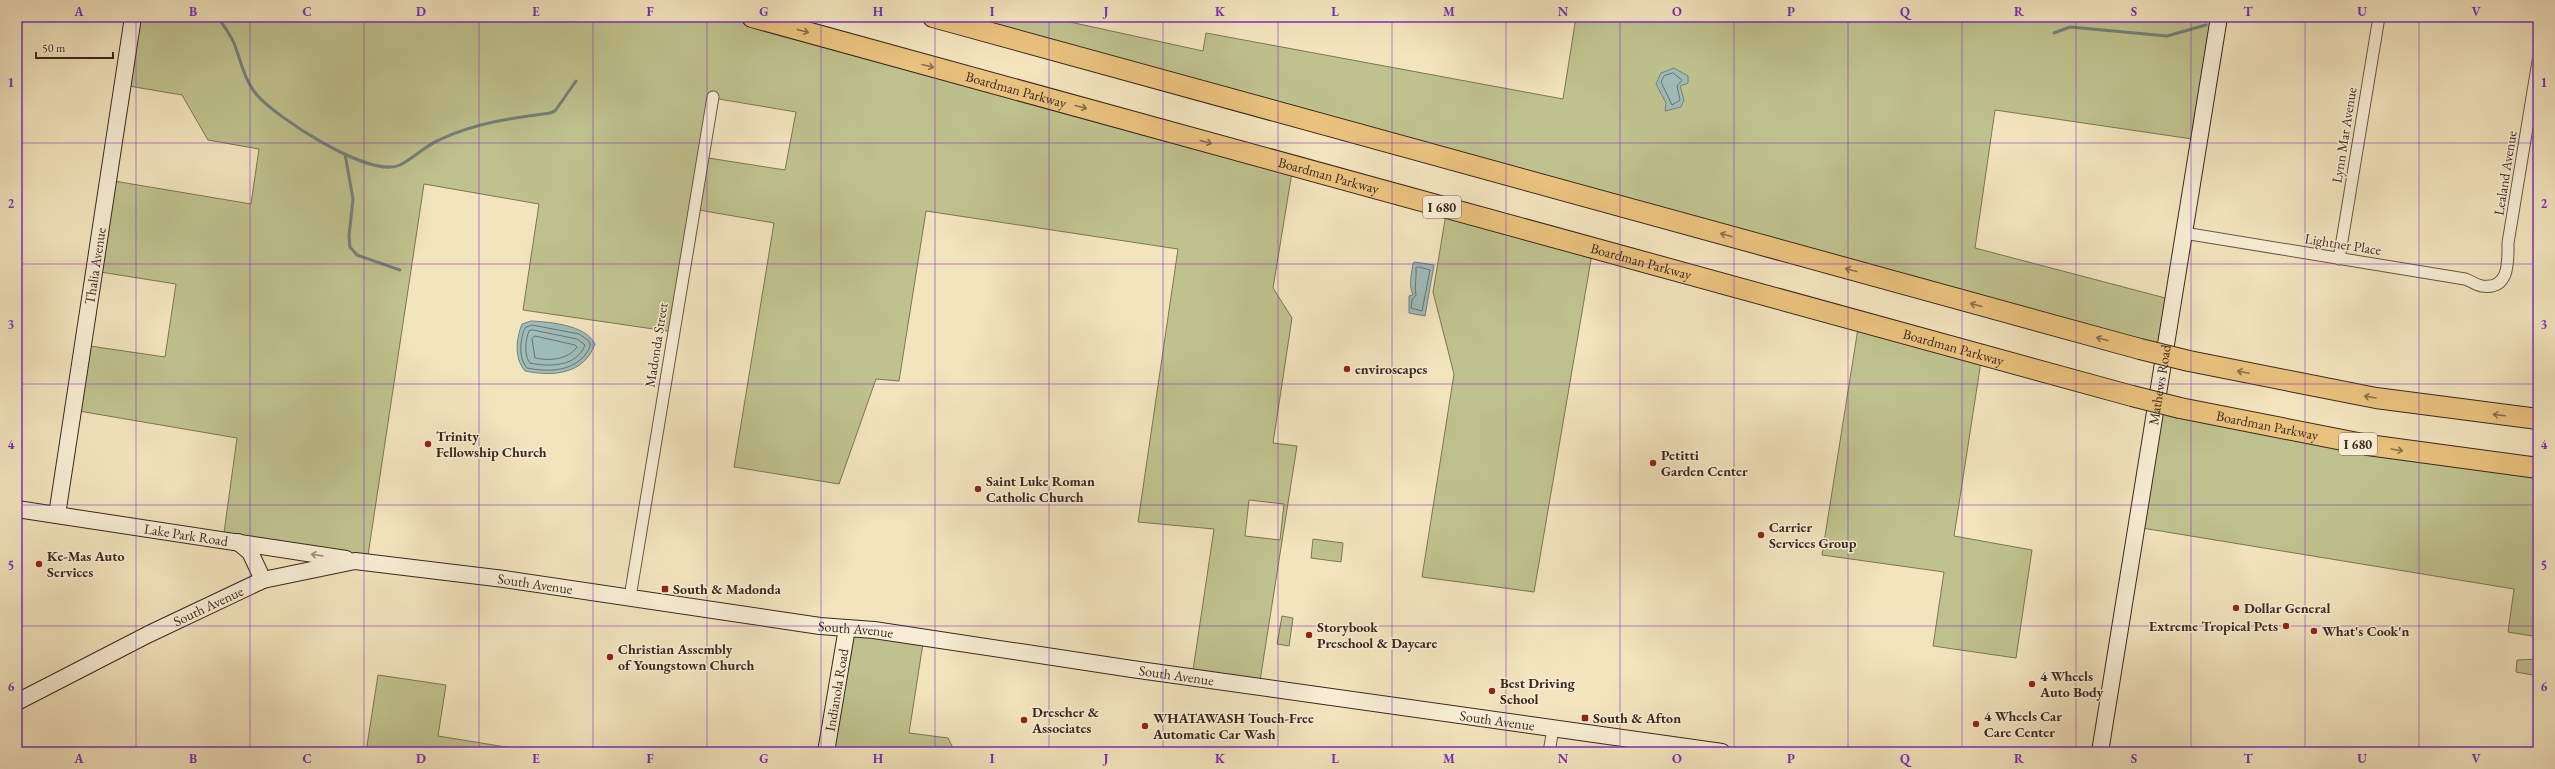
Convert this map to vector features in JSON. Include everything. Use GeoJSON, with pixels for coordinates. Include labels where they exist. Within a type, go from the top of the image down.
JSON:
{"type":"FeatureCollection","features":[{"type":"Feature","properties":{"kind":"highway","name":"Boardman Parkway"},"geometry":{"type":"LineString","coordinates":[[752,17],[2132,396],[2180,408],[2368,445],[2538,468]]}},
{"type":"Feature","properties":{"kind":"highway"},"geometry":{"type":"LineString","coordinates":[[933,17],[2140,349],[2189,361],[2376,398],[2538,419]]}},
{"type":"Feature","properties":{"kind":"street","name":"Thalia Avenue"},"geometry":{"type":"LineString","coordinates":[[57,515],[133,17]]}},
{"type":"Feature","properties":{"kind":"street","name":"Mathews Road"},"geometry":{"type":"LineString","coordinates":[[2100,752],[2219,17]]}},
{"type":"Feature","properties":{"kind":"street","name":"Lynn Mar Avenue"},"geometry":{"type":"LineString","coordinates":[[2339,259],[2379,17]]}},
{"type":"Feature","properties":{"kind":"street","name":"Lealand Avenue"},"geometry":{"type":"LineString","coordinates":[[2496,284],[2505,276],[2510,264],[2508,244],[2538,61]]}},
{"type":"Feature","properties":{"kind":"street","name":"Madonda Street"},"geometry":{"type":"LineString","coordinates":[[630,597],[713,98]]}},
{"type":"Feature","properties":{"kind":"street","name":"Lightner Place"},"geometry":{"type":"LineString","coordinates":[[2184,234],[2465,279],[2480,285],[2496,284]]}},
{"type":"Feature","properties":{"kind":"street","name":"Lake Park Road"},"geometry":{"type":"LineString","coordinates":[[17,509],[355,561]]}},
{"type":"Feature","properties":{"kind":"street"},"geometry":{"type":"LineString","coordinates":[[238,542],[250,552],[263,580]]}},
{"type":"Feature","properties":{"kind":"street","name":"South Avenue"},"geometry":{"type":"LineString","coordinates":[[17,702],[149,634],[263,580],[355,561],[464,573],[630,597],[744,616],[874,630],[1553,729],[1722,752]]}},
{"type":"Feature","properties":{"kind":"street","name":"Indianola Road"},"geometry":{"type":"LineString","coordinates":[[826,752],[846,628]]}},
{"type":"Feature","properties":{"kind":"street"},"geometry":{"type":"LineString","coordinates":[[1549,752],[1553,729]]}},
{"type":"Feature","properties":{"kind":"green space"},"geometry":{"type":"Polygon","coordinates":[[[99,17],[752,17],[1293,166],[1273,288],[1292,318],[1273,443],[1297,446],[1259,687],[1192,677],[1214,529],[1138,522],[1178,249],[926,211],[899,381],[876,379],[839,484],[734,467],[774,223],[693,209],[674,332],[523,310],[539,204],[424,184],[367,562],[223,540],[237,438],[73,410],[83,345],[165,357],[176,284],[94,271],[108,180],[251,204],[259,149],[208,140],[182,95],[123,85],[132,22],[99,17]],[[713,98],[702,157],[785,170],[796,112],[713,98]],[[1249,500],[1245,536],[1280,540],[1284,504],[1249,500]]]}},
{"type":"Feature","properties":{"kind":"green space"},"geometry":{"type":"Polygon","coordinates":[[[933,17],[1047,17],[1203,51],[1206,33],[1563,99],[1576,17],[2219,17],[2199,140],[1995,110],[1975,248],[2173,300],[2163,354],[933,17]]]}},
{"type":"Feature","properties":{"kind":"green space"},"geometry":{"type":"Polygon","coordinates":[[[1447,208],[1593,248],[1534,592],[1422,577],[1454,374],[1433,292],[1447,208]]]}},
{"type":"Feature","properties":{"kind":"green space"},"geometry":{"type":"Polygon","coordinates":[[[1859,322],[1982,355],[1954,536],[2032,550],[2016,658],[1933,646],[1944,572],[1822,555],[1859,322]]]}},
{"type":"Feature","properties":{"kind":"green space"},"geometry":{"type":"Polygon","coordinates":[[[2156,402],[2538,468],[2538,637],[2508,632],[2514,589],[2136,527],[2156,402]]]}},
{"type":"Feature","properties":{"kind":"green space"},"geometry":{"type":"Polygon","coordinates":[[[1313,539],[1343,543],[1341,562],[1311,558],[1313,539]]]}},
{"type":"Feature","properties":{"kind":"green space"},"geometry":{"type":"Polygon","coordinates":[[[1282,616],[1293,618],[1289,646],[1277,644],[1282,616]]]}},
{"type":"Feature","properties":{"kind":"green space"},"geometry":{"type":"Polygon","coordinates":[[[847,628],[924,637],[909,733],[948,738],[955,752],[826,752],[847,628]]]}},
{"type":"Feature","properties":{"kind":"green space"},"geometry":{"type":"Polygon","coordinates":[[[2538,659],[2538,676],[2516,672],[2517,660],[2538,659]]]}},
{"type":"Feature","properties":{"kind":"green space"},"geometry":{"type":"Polygon","coordinates":[[[378,675],[446,685],[438,736],[537,752],[366,752],[378,675]]]}},
{"type":"Feature","properties":{"kind":"water"},"geometry":{"type":"Polygon","coordinates":[[[1674,68],[1688,76],[1688,83],[1680,86],[1684,100],[1681,107],[1665,111],[1666,103],[1656,84],[1661,73],[1674,68]]]}},
{"type":"Feature","properties":{"kind":"water"},"geometry":{"type":"Polygon","coordinates":[[[1413,263],[1434,265],[1425,316],[1409,313],[1409,296],[1413,295],[1411,279],[1413,263]]]}},
{"type":"Feature","properties":{"kind":"water"},"geometry":{"type":"Polygon","coordinates":[[[531,321],[548,322],[576,329],[584,333],[595,344],[584,362],[567,371],[547,374],[525,371],[519,360],[517,342],[522,324],[531,321]]]}},
{"type":"Feature","properties":{"kind":"waterway"},"geometry":{"type":"LineString","coordinates":[[218,17],[234,43],[249,83],[257,95],[268,105],[284,118],[325,144],[368,163],[386,167],[400,165],[434,143],[466,129],[493,122],[555,111],[576,81]]}},
{"type":"Feature","properties":{"kind":"waterway"},"geometry":{"type":"LineString","coordinates":[[2054,33],[2070,27],[2167,36],[2206,25]]}},
{"type":"Feature","properties":{"kind":"waterway"},"geometry":{"type":"LineString","coordinates":[[345,154],[353,199],[349,236],[350,247],[357,255],[400,270]]}},
{"type":"Feature","properties":{"kind":"place","name":"enviroscapes"},"geometry":{"type":"Point","coordinates":[1347,369]}},
{"type":"Feature","properties":{"kind":"place","name":"Trinity Fellowship Church"},"geometry":{"type":"Point","coordinates":[428,444]}},
{"type":"Feature","properties":{"kind":"place","name":"Petitti Garden Center"},"geometry":{"type":"Point","coordinates":[1653,463]}},
{"type":"Feature","properties":{"kind":"place","name":"Saint Luke Roman Catholic Church"},"geometry":{"type":"Point","coordinates":[978,489]}},
{"type":"Feature","properties":{"kind":"place","name":"Carrier Services Group"},"geometry":{"type":"Point","coordinates":[1761,535]}},
{"type":"Feature","properties":{"kind":"place","name":"Ke-Mas Auto Services"},"geometry":{"type":"Point","coordinates":[39,564]}},
{"type":"Feature","properties":{"kind":"place","name":"South & Madonda"},"geometry":{"type":"Point","coordinates":[665,589]}},
{"type":"Feature","properties":{"kind":"place","name":"Dollar General"},"geometry":{"type":"Point","coordinates":[2236,608]}},
{"type":"Feature","properties":{"kind":"place","name":"Extreme Tropical Pets"},"geometry":{"type":"Point","coordinates":[2286,626]}},
{"type":"Feature","properties":{"kind":"place","name":"What's Cook'n"},"geometry":{"type":"Point","coordinates":[2314,631]}},
{"type":"Feature","properties":{"kind":"place","name":"Storybook Preschool & Daycare"},"geometry":{"type":"Point","coordinates":[1309,635]}},
{"type":"Feature","properties":{"kind":"place","name":"Christian Assembly of Youngstown Church"},"geometry":{"type":"Point","coordinates":[610,657]}},
{"type":"Feature","properties":{"kind":"place","name":"4 Wheels Auto Body"},"geometry":{"type":"Point","coordinates":[2032,684]}},
{"type":"Feature","properties":{"kind":"place","name":"Best Driving School"},"geometry":{"type":"Point","coordinates":[1492,691]}},
{"type":"Feature","properties":{"kind":"place","name":"South & Afton"},"geometry":{"type":"Point","coordinates":[1585,718]}},
{"type":"Feature","properties":{"kind":"place","name":"Drescher & Associates"},"geometry":{"type":"Point","coordinates":[1024,720]}},
{"type":"Feature","properties":{"kind":"place","name":"4 Wheels Car Care Center"},"geometry":{"type":"Point","coordinates":[1976,724]}},
{"type":"Feature","properties":{"kind":"place","name":"WHATAWASH Touch-Free Automatic Car Wash"},"geometry":{"type":"Point","coordinates":[1145,726]}}]}
